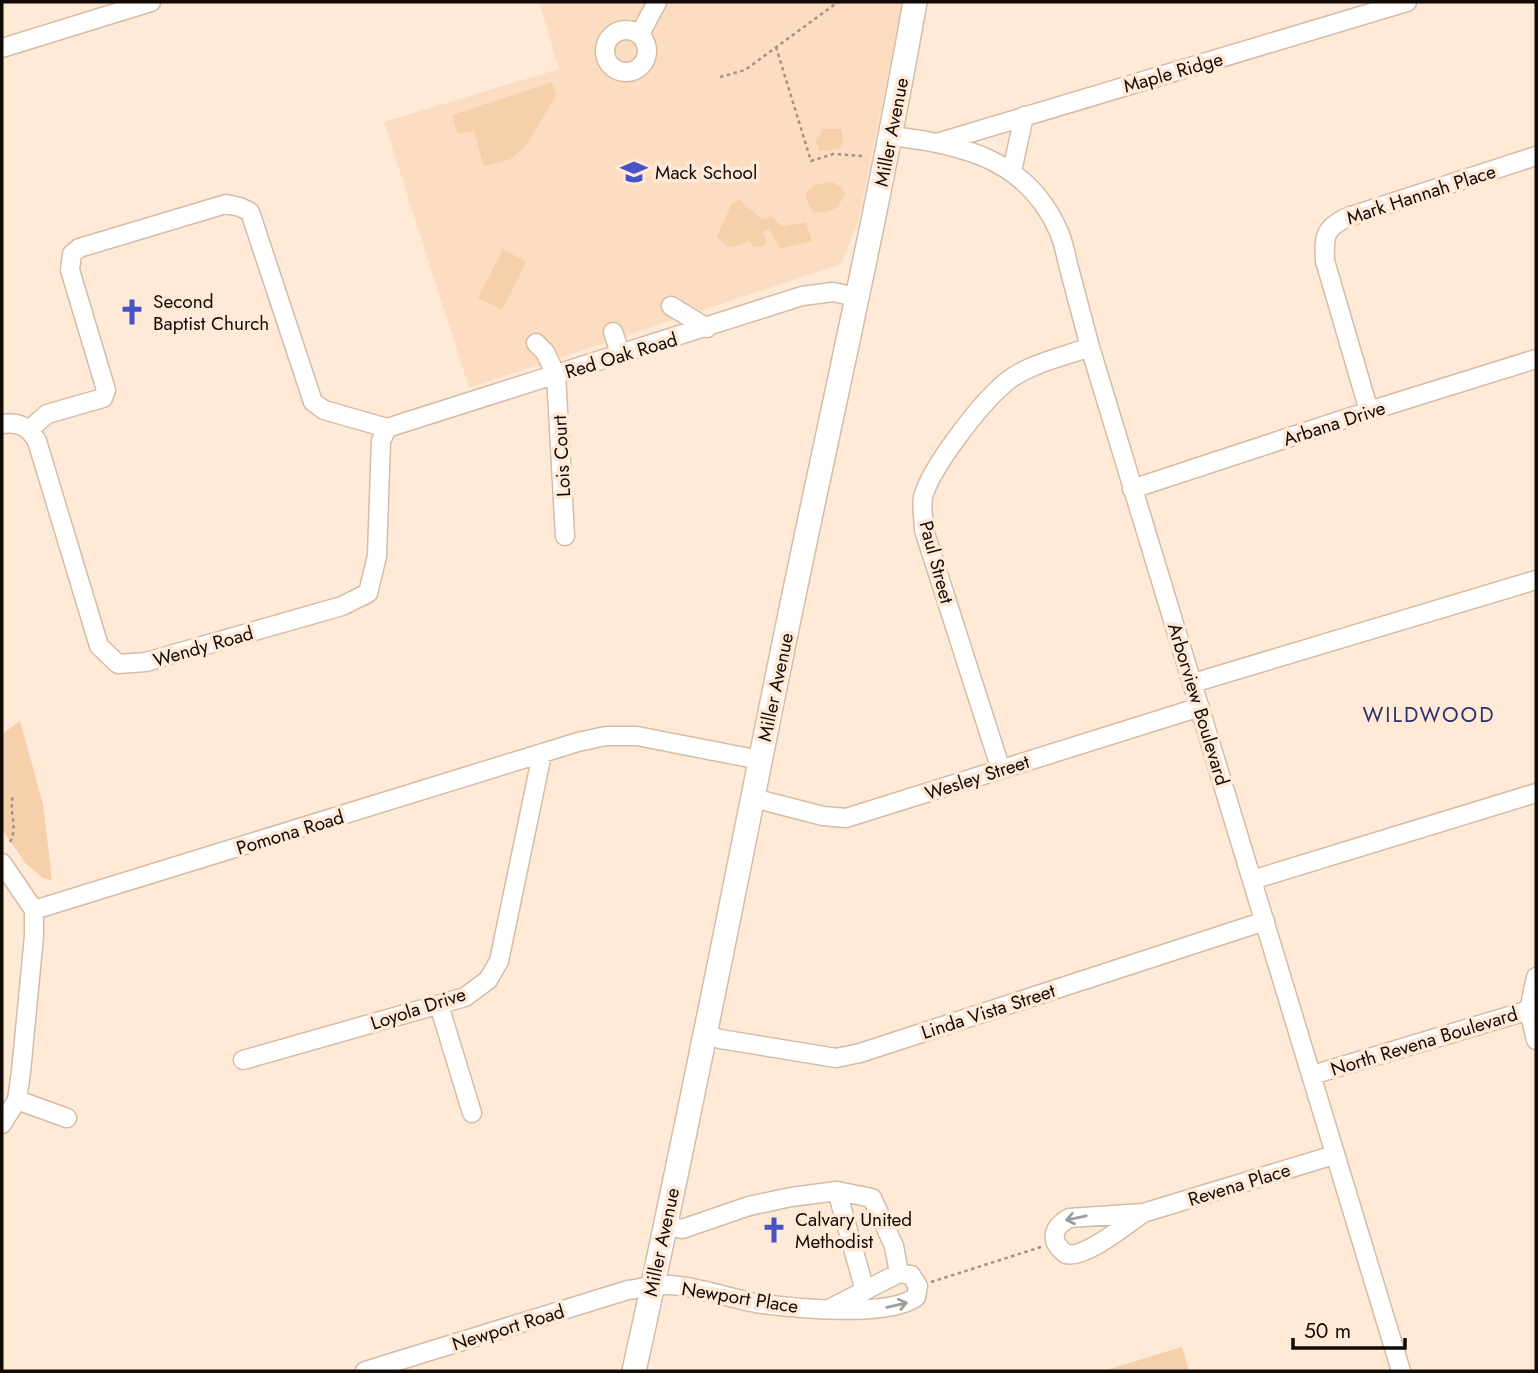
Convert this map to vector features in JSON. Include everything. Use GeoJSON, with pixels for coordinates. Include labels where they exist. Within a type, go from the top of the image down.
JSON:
{"type":"FeatureCollection","features":[{"type":"Feature","properties":{"kind":"main road","name":"Miller Avenue"},"geometry":{"type":"LineString","coordinates":[[634,1371],[891,136],[915,2]]}},
{"type":"Feature","properties":{"kind":"street"},"geometry":{"type":"LineString","coordinates":[[2,48],[151,2]]}},
{"type":"Feature","properties":{"kind":"street"},"geometry":{"type":"LineString","coordinates":[[640,34],[657,2]]}},
{"type":"Feature","properties":{"kind":"street","name":"Maple Ridge"},"geometry":{"type":"LineString","coordinates":[[940,142],[1407,2]]}},
{"type":"Feature","properties":{"kind":"street"},"geometry":{"type":"LineString","coordinates":[[1012,172],[1024,116]]}},
{"type":"Feature","properties":{"kind":"street","name":"Arborview Boulevard"},"geometry":{"type":"LineString","coordinates":[[891,136],[940,142],[991,160],[1012,172],[1032,188],[1048,209],[1060,234],[1132,489],[1401,1371]]}},
{"type":"Feature","properties":{"kind":"street","name":"Mark Hannah Place"},"geometry":{"type":"LineString","coordinates":[[1369,411],[1325,261],[1324,239],[1332,224],[1536,156]]}},
{"type":"Feature","properties":{"kind":"street"},"geometry":{"type":"LineString","coordinates":[[2,424],[19,424],[30,429],[47,414],[103,398],[106,390],[70,270],[72,254],[79,248],[226,204],[250,212],[313,402],[324,410],[387,428]]}},
{"type":"Feature","properties":{"kind":"street","name":"Red Oak Road"},"geometry":{"type":"LineString","coordinates":[[387,428],[820,292],[856,297]]}},
{"type":"Feature","properties":{"kind":"street"},"geometry":{"type":"LineString","coordinates":[[671,306],[707,328]]}},
{"type":"Feature","properties":{"kind":"street"},"geometry":{"type":"LineString","coordinates":[[613,332],[621,355]]}},
{"type":"Feature","properties":{"kind":"street"},"geometry":{"type":"LineString","coordinates":[[536,344],[545,352],[556,375]]}},
{"type":"Feature","properties":{"kind":"street","name":"Paul Street"},"geometry":{"type":"LineString","coordinates":[[1001,770],[924,530],[923,499],[937,467],[983,406],[1006,382],[1030,369],[1090,347]]}},
{"type":"Feature","properties":{"kind":"street","name":"Arbana Drive"},"geometry":{"type":"LineString","coordinates":[[1132,489],[1536,359]]}},
{"type":"Feature","properties":{"kind":"street","name":"Lois Court"},"geometry":{"type":"LineString","coordinates":[[556,375],[565,536]]}},
{"type":"Feature","properties":{"kind":"street","name":"Wendy Road"},"geometry":{"type":"LineString","coordinates":[[30,429],[37,441],[99,646],[118,664],[146,662],[342,606],[368,593],[377,556],[381,441],[387,428]]}},
{"type":"Feature","properties":{"kind":"street"},"geometry":{"type":"LineString","coordinates":[[1193,682],[1536,580]]}},
{"type":"Feature","properties":{"kind":"street","name":"Wesley Street"},"geometry":{"type":"LineString","coordinates":[[753,798],[823,816],[846,818],[1200,707]]}},
{"type":"Feature","properties":{"kind":"street","name":"Pomona Road"},"geometry":{"type":"LineString","coordinates":[[34,910],[606,736],[637,736],[760,760]]}},
{"type":"Feature","properties":{"kind":"street","name":"Loyola Drive"},"geometry":{"type":"LineString","coordinates":[[243,1060],[465,997],[488,980],[499,961],[542,754]]}},
{"type":"Feature","properties":{"kind":"street"},"geometry":{"type":"LineString","coordinates":[[1252,880],[1536,793]]}},
{"type":"Feature","properties":{"kind":"street"},"geometry":{"type":"LineString","coordinates":[[2,863],[34,910],[32,963],[16,1100],[2,1124]]}},
{"type":"Feature","properties":{"kind":"street","name":"Linda Vista Street"},"geometry":{"type":"LineString","coordinates":[[706,1034],[720,1039],[836,1058],[1265,921]]}},
{"type":"Feature","properties":{"kind":"street"},"geometry":{"type":"LineString","coordinates":[[1536,977],[1533,1009],[1536,1040]]}},
{"type":"Feature","properties":{"kind":"street"},"geometry":{"type":"LineString","coordinates":[[439,1005],[471,1113]]}},
{"type":"Feature","properties":{"kind":"street","name":"North Revena Boulevard"},"geometry":{"type":"LineString","coordinates":[[1311,1075],[1533,1009]]}},
{"type":"Feature","properties":{"kind":"street"},"geometry":{"type":"LineString","coordinates":[[16,1100],[67,1118]]}},
{"type":"Feature","properties":{"kind":"street","name":"Revena Place"},"geometry":{"type":"LineString","coordinates":[[1143,1213],[1334,1155]]}},
{"type":"Feature","properties":{"kind":"street"},"geometry":{"type":"LineString","coordinates":[[665,1225],[682,1229],[749,1206],[791,1197],[837,1191],[872,1198],[894,1246],[899,1273]]}},
{"type":"Feature","properties":{"kind":"street"},"geometry":{"type":"LineString","coordinates":[[837,1191],[865,1291]]}},
{"type":"Feature","properties":{"kind":"street"},"geometry":{"type":"LineString","coordinates":[[830,1309],[899,1273],[911,1275],[918,1286]]}},
{"type":"Feature","properties":{"kind":"street","name":"Newport Place"},"geometry":{"type":"LineString","coordinates":[[651,1286],[672,1285],[757,1303],[830,1309],[887,1308],[906,1304],[916,1297],[918,1286]]}},
{"type":"Feature","properties":{"kind":"street","name":"Newport Road"},"geometry":{"type":"LineString","coordinates":[[365,1371],[628,1290],[651,1286]]}},
{"type":"Feature","properties":{"kind":"path"},"geometry":{"type":"LineString","coordinates":[[720,77],[745,70],[838,2]]}},
{"type":"Feature","properties":{"kind":"path"},"geometry":{"type":"LineString","coordinates":[[776,47],[811,161],[833,154],[862,156]]}},
{"type":"Feature","properties":{"kind":"path"},"geometry":{"type":"LineString","coordinates":[[10,842],[15,834],[11,801],[15,794]]}},
{"type":"Feature","properties":{"kind":"path"},"geometry":{"type":"LineString","coordinates":[[918,1286],[1043,1246]]}},
{"type":"Feature","properties":{"kind":"shaded area","name":"Mack School"},"geometry":{"type":"Polygon","coordinates":[[[539,2],[903,2],[858,222],[841,264],[469,388],[384,122],[559,69],[539,2]]]}},
{"type":"Feature","properties":{"kind":"shaded area"},"geometry":{"type":"Polygon","coordinates":[[[552,82],[556,96],[525,147],[509,160],[484,166],[474,131],[458,134],[452,115],[552,82]]]}},
{"type":"Feature","properties":{"kind":"shaded area"},"geometry":{"type":"Polygon","coordinates":[[[823,129],[841,129],[844,143],[839,149],[819,151],[816,141],[823,129]]]}},
{"type":"Feature","properties":{"kind":"shaded area"},"geometry":{"type":"Polygon","coordinates":[[[832,182],[845,193],[840,203],[830,211],[814,212],[808,204],[806,192],[814,185],[832,182]]]}},
{"type":"Feature","properties":{"kind":"shaded area"},"geometry":{"type":"Polygon","coordinates":[[[740,200],[761,219],[772,217],[783,227],[806,222],[812,241],[782,248],[769,229],[763,232],[767,241],[764,246],[753,247],[749,240],[741,245],[728,247],[717,237],[732,203],[740,200]]]}},
{"type":"Feature","properties":{"kind":"shaded area"},"geometry":{"type":"Polygon","coordinates":[[[503,249],[526,262],[502,310],[478,298],[503,249]]]}},
{"type":"Feature","properties":{"kind":"shaded area"},"geometry":{"type":"Polygon","coordinates":[[[20,721],[43,804],[52,881],[43,878],[26,864],[2,829],[2,734],[20,721]]]}},
{"type":"Feature","properties":{"kind":"shaded area"},"geometry":{"type":"Polygon","coordinates":[[[1182,1347],[1189,1371],[1103,1371],[1182,1347]]]}},
{"type":"Feature","properties":{"kind":"place","name":"Mack School"},"geometry":{"type":"Point","coordinates":[634,172]}},
{"type":"Feature","properties":{"kind":"place","name":"Second Baptist Church"},"geometry":{"type":"Point","coordinates":[132,312]}},
{"type":"Feature","properties":{"kind":"place","name":"Calvary United Methodist"},"geometry":{"type":"Point","coordinates":[774,1230]}},
{"type":"Feature","properties":{"kind":"district","name":"WILDWOOD"},"geometry":{"type":"Point","coordinates":[1429,715]}}]}
